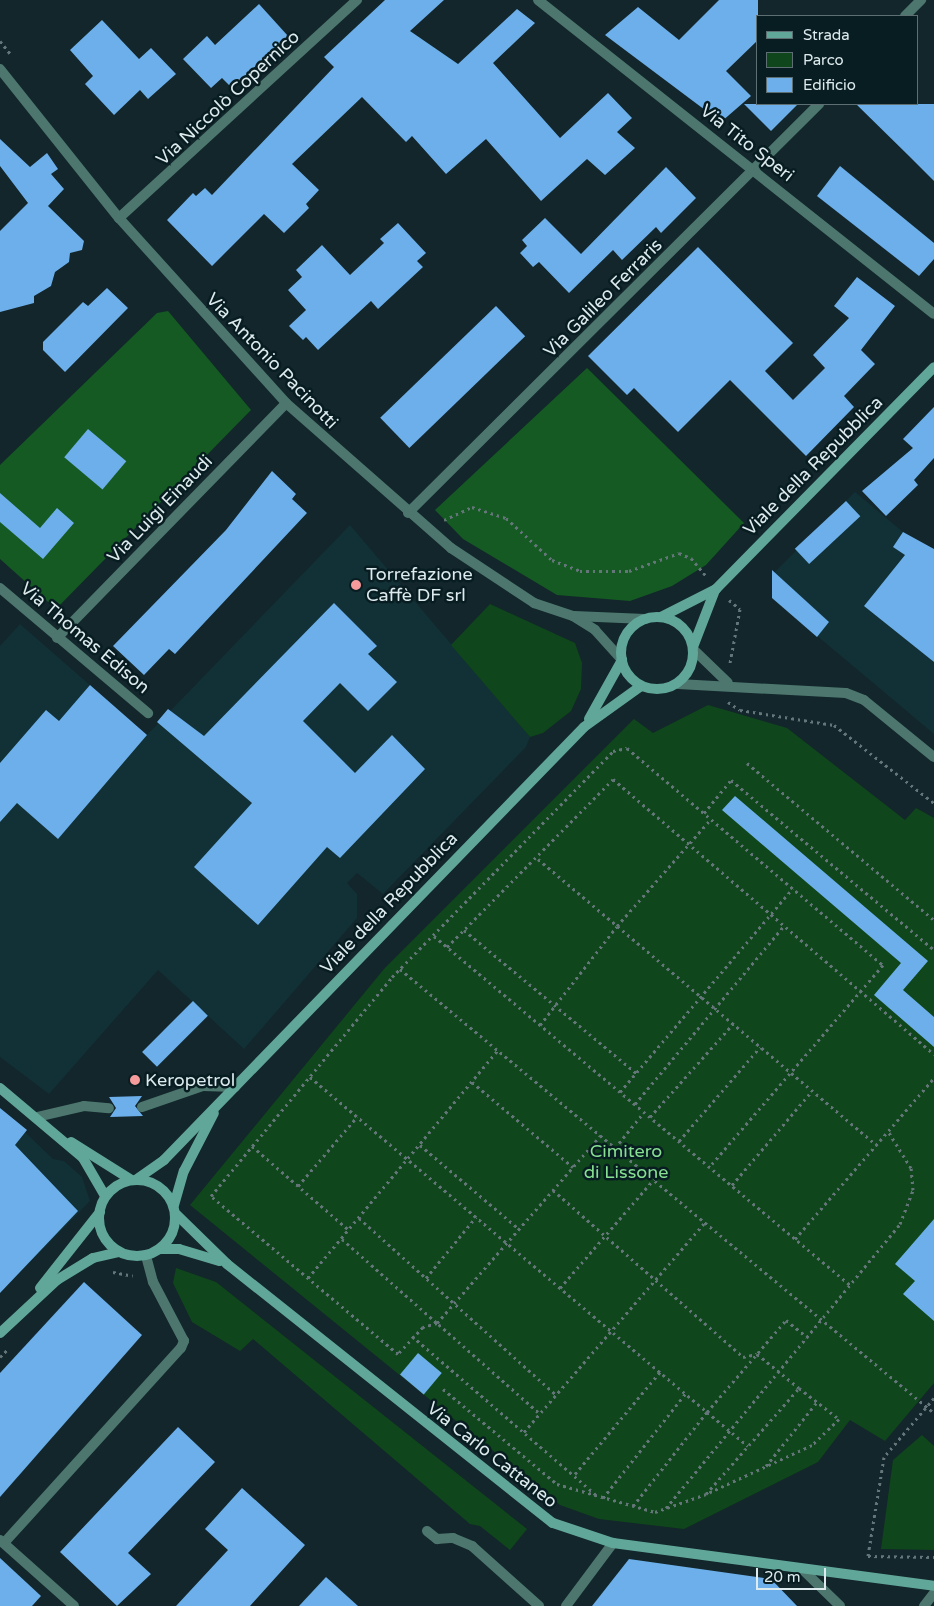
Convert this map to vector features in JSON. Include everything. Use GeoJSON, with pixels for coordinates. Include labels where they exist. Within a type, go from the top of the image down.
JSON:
{"type":"FeatureCollection","features":[{"type":"Feature","properties":{"kind":"street","name":"Via Niccolò Copernico"},"geometry":{"type":"LineString","coordinates":[[119,218],[357,0]]}},
{"type":"Feature","properties":{"kind":"street","name":"Via Tito Speri"},"geometry":{"type":"LineString","coordinates":[[538,0],[755,170],[934,314]]}},
{"type":"Feature","properties":{"kind":"street"},"geometry":{"type":"LineString","coordinates":[[906,15],[921,0]]}},
{"type":"Feature","properties":{"kind":"street","name":"Via Antonio Pacinotti"},"geometry":{"type":"LineString","coordinates":[[0,69],[119,218],[286,403],[408,513],[486,574],[534,603],[573,616],[595,630],[622,660]]}},
{"type":"Feature","properties":{"kind":"street","name":"Via Galileo Ferraris"},"geometry":{"type":"LineString","coordinates":[[408,513],[755,170],[818,105]]}},
{"type":"Feature","properties":{"kind":"street","name":"Viale della Repubblica"},"geometry":{"type":"LineString","coordinates":[[584,727],[622,660],[624,639],[645,619],[661,617],[716,588],[934,367]]}},
{"type":"Feature","properties":{"kind":"street","name":"Via Luigi Einaudi"},"geometry":{"type":"LineString","coordinates":[[57,638],[286,403]]}},
{"type":"Feature","properties":{"kind":"street","name":"Via Thomas Edison"},"geometry":{"type":"LineString","coordinates":[[0,588],[148,713]]}},
{"type":"Feature","properties":{"kind":"street","name":"Viale della Repubblica"},"geometry":{"type":"LineString","coordinates":[[678,684],[687,675],[693,649],[716,588]]}},
{"type":"Feature","properties":{"kind":"street","name":"Via Antonio Pacinotti"},"geometry":{"type":"LineString","coordinates":[[573,616],[645,619]]}},
{"type":"Feature","properties":{"kind":"street"},"geometry":{"type":"LineString","coordinates":[[661,617],[683,628],[693,649],[728,683]]}},
{"type":"Feature","properties":{"kind":"street"},"geometry":{"type":"LineString","coordinates":[[622,660],[628,675],[641,686],[666,689],[678,684],[728,683],[851,694],[864,700],[934,757]]}},
{"type":"Feature","properties":{"kind":"street","name":"Viale della Repubblica"},"geometry":{"type":"LineString","coordinates":[[105,1196],[164,1160],[584,727],[641,686]]}},
{"type":"Feature","properties":{"kind":"street"},"geometry":{"type":"LineString","coordinates":[[142,1107],[203,1086],[235,1086]]}},
{"type":"Feature","properties":{"kind":"street"},"geometry":{"type":"LineString","coordinates":[[0,1088],[64,1138],[90,1165],[105,1196],[100,1212],[101,1231],[119,1252]]}},
{"type":"Feature","properties":{"kind":"street","name":"Viale della Repubblica"},"geometry":{"type":"LineString","coordinates":[[146,1255],[160,1248],[172,1236],[175,1209],[190,1159],[219,1103]]}},
{"type":"Feature","properties":{"kind":"street"},"geometry":{"type":"LineString","coordinates":[[37,1117],[84,1106],[110,1108]]}},
{"type":"Feature","properties":{"kind":"street"},"geometry":{"type":"LineString","coordinates":[[64,1138],[97,1154],[133,1179],[164,1189],[175,1209]]}},
{"type":"Feature","properties":{"kind":"street","name":"Via Carlo Cattaneo"},"geometry":{"type":"LineString","coordinates":[[175,1209],[227,1264],[525,1503],[553,1523],[612,1543],[934,1586]]}},
{"type":"Feature","properties":{"kind":"street"},"geometry":{"type":"LineString","coordinates":[[0,1333],[25,1307],[100,1212]]}},
{"type":"Feature","properties":{"kind":"street","name":"Via Carlo Cattaneo"},"geometry":{"type":"LineString","coordinates":[[160,1248],[199,1253],[227,1264]]}},
{"type":"Feature","properties":{"kind":"street"},"geometry":{"type":"LineString","coordinates":[[25,1307],[74,1269],[119,1252],[146,1255],[152,1276],[184,1341],[166,1370],[2,1541],[74,1606]]}},
{"type":"Feature","properties":{"kind":"street"},"geometry":{"type":"LineString","coordinates":[[427,1531],[437,1539],[453,1538],[472,1546],[539,1606]]}},
{"type":"Feature","properties":{"kind":"street"},"geometry":{"type":"LineString","coordinates":[[566,1606],[612,1543]]}},
{"type":"Feature","properties":{"kind":"street"},"geometry":{"type":"LineString","coordinates":[[802,1569],[840,1606]]}},
{"type":"Feature","properties":{"kind":"street"},"geometry":{"type":"LineString","coordinates":[[924,1606],[934,1593]]}},
{"type":"Feature","properties":{"kind":"path"},"geometry":{"type":"LineString","coordinates":[[437,523],[472,507],[506,518],[552,560],[580,571],[628,571],[679,553],[691,558],[716,588],[740,609],[728,683],[728,706],[834,725],[934,803]]}},
{"type":"Feature","properties":{"kind":"path"},"geometry":{"type":"LineString","coordinates":[[600,1135],[437,1323],[412,1336],[398,1354],[211,1196],[400,969],[613,751],[627,748],[883,965],[709,1166]]}},
{"type":"Feature","properties":{"kind":"path"},"geometry":{"type":"LineString","coordinates":[[747,763],[934,920]]}},
{"type":"Feature","properties":{"kind":"path"},"geometry":{"type":"LineString","coordinates":[[447,946],[538,859],[613,780],[934,1054]]}},
{"type":"Feature","properties":{"kind":"path"},"geometry":{"type":"LineString","coordinates":[[704,812],[731,780],[934,950]]}},
{"type":"Feature","properties":{"kind":"path"},"geometry":{"type":"LineString","coordinates":[[540,1025],[616,926],[711,819]]}},
{"type":"Feature","properties":{"kind":"path"},"geometry":{"type":"LineString","coordinates":[[538,859],[876,1145]]}},
{"type":"Feature","properties":{"kind":"path"},"geometry":{"type":"LineString","coordinates":[[620,1092],[699,996],[793,888]]}},
{"type":"Feature","properties":{"kind":"path"},"geometry":{"type":"LineString","coordinates":[[634,1104],[784,926]]}},
{"type":"Feature","properties":{"kind":"path"},"geometry":{"type":"LineString","coordinates":[[464,930],[636,1073]]}},
{"type":"Feature","properties":{"kind":"path"},"geometry":{"type":"LineString","coordinates":[[434,936],[850,1285]]}},
{"type":"Feature","properties":{"kind":"path"},"geometry":{"type":"LineString","coordinates":[[400,969],[927,1406],[934,1414]]}},
{"type":"Feature","properties":{"kind":"path"},"geometry":{"type":"LineString","coordinates":[[650,1117],[733,1024]]}},
{"type":"Feature","properties":{"kind":"path"},"geometry":{"type":"LineString","coordinates":[[679,1141],[760,1047]]}},
{"type":"Feature","properties":{"kind":"path"},"geometry":{"type":"LineString","coordinates":[[308,1278],[498,1050]]}},
{"type":"Feature","properties":{"kind":"path"},"geometry":{"type":"LineString","coordinates":[[310,1076],[748,1446]]}},
{"type":"Feature","properties":{"kind":"path"},"geometry":{"type":"LineString","coordinates":[[795,1239],[934,1078]]}},
{"type":"Feature","properties":{"kind":"path"},"geometry":{"type":"LineString","coordinates":[[472,1082],[573,1167]]}},
{"type":"Feature","properties":{"kind":"path"},"geometry":{"type":"LineString","coordinates":[[732,1185],[812,1091]]}},
{"type":"Feature","properties":{"kind":"path"},"geometry":{"type":"LineString","coordinates":[[615,1148],[644,1112]]}},
{"type":"Feature","properties":{"kind":"path"},"geometry":{"type":"LineString","coordinates":[[298,1186],[357,1117]]}},
{"type":"Feature","properties":{"kind":"path"},"geometry":{"type":"LineString","coordinates":[[666,1508],[900,1224],[913,1190],[912,1168],[888,1131]]}},
{"type":"Feature","properties":{"kind":"path"},"geometry":{"type":"LineString","coordinates":[[420,1145],[519,1229]]}},
{"type":"Feature","properties":{"kind":"path"},"geometry":{"type":"LineString","coordinates":[[252,1146],[349,1230]]}},
{"type":"Feature","properties":{"kind":"path"},"geometry":{"type":"LineString","coordinates":[[560,1288],[654,1179]]}},
{"type":"Feature","properties":{"kind":"path"},"geometry":{"type":"LineString","coordinates":[[442,1389],[556,1484],[655,1512],[706,1494],[812,1445],[839,1419],[757,1354],[743,1357],[553,1190]]}},
{"type":"Feature","properties":{"kind":"path"},"geometry":{"type":"LineString","coordinates":[[426,1278],[476,1217]]}},
{"type":"Feature","properties":{"kind":"path"},"geometry":{"type":"LineString","coordinates":[[359,1218],[555,1394]]}},
{"type":"Feature","properties":{"kind":"path"},"geometry":{"type":"LineString","coordinates":[[524,1432],[538,1412],[612,1331],[705,1222]]}},
{"type":"Feature","properties":{"kind":"path"},"geometry":{"type":"LineString","coordinates":[[342,1239],[538,1412]]}},
{"type":"Feature","properties":{"kind":"path"},"geometry":{"type":"LineString","coordinates":[[102,1273],[120,1272],[140,1280],[152,1276]]}},
{"type":"Feature","properties":{"kind":"path"},"geometry":{"type":"LineString","coordinates":[[633,1506],[707,1412],[786,1320],[807,1337]]}},
{"type":"Feature","properties":{"kind":"path"},"geometry":{"type":"LineString","coordinates":[[412,1336],[575,1474],[595,1495]]}},
{"type":"Feature","properties":{"kind":"path"},"geometry":{"type":"LineString","coordinates":[[0,1357],[11,1346]]}},
{"type":"Feature","properties":{"kind":"path"},"geometry":{"type":"LineString","coordinates":[[575,1474],[660,1372]]}},
{"type":"Feature","properties":{"kind":"path"},"geometry":{"type":"LineString","coordinates":[[706,1494],[800,1388]]}},
{"type":"Feature","properties":{"kind":"path"},"geometry":{"type":"LineString","coordinates":[[604,1498],[686,1393]]}},
{"type":"Feature","properties":{"kind":"path"},"geometry":{"type":"LineString","coordinates":[[934,1398],[884,1457],[868,1556],[934,1556]]}},
{"type":"Feature","properties":{"kind":"path"},"geometry":{"type":"LineString","coordinates":[[766,1466],[817,1402]]}},
{"type":"Feature","properties":{"kind":"shaded area"},"geometry":{"type":"Polygon","coordinates":[[[855,492],[903,532],[934,550],[934,734],[772,598],[772,575],[855,492]]]}},
{"type":"Feature","properties":{"kind":"shaded area"},"geometry":{"type":"Polygon","coordinates":[[[350,525],[530,737],[526,747],[383,894],[357,873],[347,883],[357,894],[357,918],[244,1049],[158,970],[49,1094],[0,1057],[0,646],[20,624],[147,735],[350,525]]]}},
{"type":"Feature","properties":{"kind":"shaded area"},"geometry":{"type":"Polygon","coordinates":[[[0,1108],[53,1159],[64,1161],[82,1177],[90,1201],[0,1293],[0,1108]]]}},
{"type":"Feature","properties":{"kind":"green space"},"geometry":{"type":"Polygon","coordinates":[[[168,311],[251,410],[56,609],[0,559],[0,465],[157,313],[168,311]]]}},
{"type":"Feature","properties":{"kind":"green space"},"geometry":{"type":"Polygon","coordinates":[[[587,368],[744,523],[706,565],[672,586],[630,601],[557,595],[463,539],[435,510],[587,368]]]}},
{"type":"Feature","properties":{"kind":"green space"},"geometry":{"type":"Polygon","coordinates":[[[490,604],[575,643],[582,663],[581,689],[571,711],[543,733],[530,737],[451,645],[490,604]]]}},
{"type":"Feature","properties":{"kind":"green space","name":"Cimitero di Lissone"},"geometry":{"type":"Polygon","coordinates":[[[708,705],[787,728],[905,820],[916,808],[934,818],[934,1383],[885,1441],[850,1420],[818,1462],[684,1529],[599,1519],[560,1505],[190,1205],[384,969],[634,719],[653,733],[708,705]]]}},
{"type":"Feature","properties":{"kind":"green space"},"geometry":{"type":"Polygon","coordinates":[[[176,1268],[216,1282],[527,1529],[510,1550],[480,1526],[470,1524],[253,1339],[240,1351],[192,1322],[173,1283],[176,1268]]]}},
{"type":"Feature","properties":{"kind":"green space"},"geometry":{"type":"Polygon","coordinates":[[[922,1435],[934,1446],[934,1550],[881,1549],[893,1460],[922,1435]]]}},
{"type":"Feature","properties":{"kind":"building"},"geometry":{"type":"Polygon","coordinates":[[[385,0],[444,0],[410,31],[458,64],[517,9],[535,23],[493,63],[560,138],[608,93],[632,118],[617,132],[635,148],[605,175],[587,159],[541,201],[486,139],[446,174],[412,136],[406,142],[362,97],[292,164],[319,190],[306,204],[309,208],[284,233],[264,214],[212,266],[167,220],[193,193],[196,196],[205,188],[212,195],[334,67],[324,57],[385,0]]]}},
{"type":"Feature","properties":{"kind":"building"},"geometry":{"type":"Polygon","coordinates":[[[719,0],[758,0],[756,42],[726,71],[751,96],[721,122],[605,35],[638,7],[679,40],[719,0]]]}},
{"type":"Feature","properties":{"kind":"building"},"geometry":{"type":"Polygon","coordinates":[[[259,4],[288,36],[232,88],[222,78],[211,88],[183,59],[207,36],[215,45],[259,4]]]}},
{"type":"Feature","properties":{"kind":"building"},"geometry":{"type":"Polygon","coordinates":[[[102,20],[139,59],[151,48],[176,74],[148,99],[140,90],[114,115],[85,84],[93,76],[70,50],[102,20]]]}},
{"type":"Feature","properties":{"kind":"building"},"geometry":{"type":"Polygon","coordinates":[[[744,104],[797,105],[771,131],[744,104]]]}},
{"type":"Feature","properties":{"kind":"building"},"geometry":{"type":"Polygon","coordinates":[[[934,104],[934,181],[857,105],[934,104]]]}},
{"type":"Feature","properties":{"kind":"building"},"geometry":{"type":"Polygon","coordinates":[[[0,139],[30,167],[47,153],[58,169],[51,174],[64,189],[48,206],[84,241],[82,250],[70,253],[69,262],[55,272],[51,286],[34,296],[34,303],[0,312],[0,231],[28,203],[0,166],[0,139]]]}},
{"type":"Feature","properties":{"kind":"building"},"geometry":{"type":"Polygon","coordinates":[[[840,166],[934,243],[934,259],[919,276],[817,196],[840,166]]]}},
{"type":"Feature","properties":{"kind":"building"},"geometry":{"type":"Polygon","coordinates":[[[666,167],[696,198],[661,233],[656,227],[622,260],[613,250],[569,293],[539,262],[533,267],[520,253],[527,246],[522,240],[545,218],[581,254],[666,167]]]}},
{"type":"Feature","properties":{"kind":"building"},"geometry":{"type":"Polygon","coordinates":[[[398,223],[426,253],[417,261],[423,267],[378,309],[371,301],[318,350],[306,337],[303,340],[289,326],[306,310],[288,290],[302,277],[296,270],[322,245],[350,275],[384,243],[380,239],[398,223]]]}},
{"type":"Feature","properties":{"kind":"building"},"geometry":{"type":"Polygon","coordinates":[[[698,247],[793,343],[765,371],[793,400],[825,368],[813,355],[849,318],[834,306],[857,277],[895,306],[861,350],[875,364],[844,396],[854,407],[806,456],[730,380],[678,432],[634,388],[627,395],[588,356],[698,247]]]}},
{"type":"Feature","properties":{"kind":"building"},"geometry":{"type":"Polygon","coordinates":[[[107,288],[128,308],[65,372],[43,350],[43,342],[83,302],[88,306],[107,288]]]}},
{"type":"Feature","properties":{"kind":"building"},"geometry":{"type":"Polygon","coordinates":[[[496,306],[525,336],[409,448],[380,418],[496,306]]]}},
{"type":"Feature","properties":{"kind":"building"},"geometry":{"type":"Polygon","coordinates":[[[934,407],[934,458],[914,480],[918,485],[886,516],[862,491],[913,448],[903,439],[934,407]]]}},
{"type":"Feature","properties":{"kind":"building"},"geometry":{"type":"Polygon","coordinates":[[[88,429],[126,461],[103,489],[64,457],[88,429]]]}},
{"type":"Feature","properties":{"kind":"building"},"geometry":{"type":"Polygon","coordinates":[[[272,471],[296,494],[292,499],[307,513],[175,654],[169,649],[144,675],[113,646],[226,530],[272,471]]]}},
{"type":"Feature","properties":{"kind":"building"},"geometry":{"type":"Polygon","coordinates":[[[0,493],[40,528],[57,508],[74,523],[43,559],[0,522],[0,493]]]}},
{"type":"Feature","properties":{"kind":"building"},"geometry":{"type":"Polygon","coordinates":[[[846,501],[860,516],[809,564],[795,549],[846,501]]]}},
{"type":"Feature","properties":{"kind":"building"},"geometry":{"type":"Polygon","coordinates":[[[903,532],[934,549],[934,662],[864,606],[905,555],[893,547],[903,532]]]}},
{"type":"Feature","properties":{"kind":"building"},"geometry":{"type":"Polygon","coordinates":[[[772,570],[829,622],[817,637],[772,598],[772,570]]]}},
{"type":"Feature","properties":{"kind":"building"},"geometry":{"type":"Polygon","coordinates":[[[334,603],[377,646],[368,654],[397,682],[368,711],[340,683],[303,721],[355,773],[392,735],[425,769],[340,858],[327,847],[258,925],[194,867],[252,803],[157,722],[168,709],[204,736],[334,603]]]}},
{"type":"Feature","properties":{"kind":"building"},"geometry":{"type":"Polygon","coordinates":[[[90,685],[147,735],[58,839],[17,803],[0,822],[0,763],[46,710],[59,721],[90,685]]]}},
{"type":"Feature","properties":{"kind":"building"},"geometry":{"type":"Polygon","coordinates":[[[735,796],[928,961],[903,990],[934,1017],[934,1047],[874,995],[901,963],[722,810],[735,796]]]}},
{"type":"Feature","properties":{"kind":"building"},"geometry":{"type":"Polygon","coordinates":[[[193,1001],[208,1016],[157,1067],[142,1052],[193,1001]]]}},
{"type":"Feature","properties":{"kind":"building"},"geometry":{"type":"Polygon","coordinates":[[[142,1096],[135,1106],[143,1116],[110,1117],[116,1108],[109,1097],[142,1096]]]}},
{"type":"Feature","properties":{"kind":"building"},"geometry":{"type":"Polygon","coordinates":[[[0,1108],[27,1130],[15,1145],[78,1211],[0,1293],[0,1108]]]}},
{"type":"Feature","properties":{"kind":"building"},"geometry":{"type":"Polygon","coordinates":[[[934,1219],[934,1321],[903,1294],[915,1281],[895,1264],[934,1219]]]}},
{"type":"Feature","properties":{"kind":"building"},"geometry":{"type":"Polygon","coordinates":[[[84,1282],[142,1335],[0,1497],[0,1373],[84,1282]]]}},
{"type":"Feature","properties":{"kind":"building"},"geometry":{"type":"Polygon","coordinates":[[[418,1353],[442,1373],[424,1394],[400,1374],[418,1353]]]}},
{"type":"Feature","properties":{"kind":"building"},"geometry":{"type":"Polygon","coordinates":[[[178,1427],[215,1462],[128,1553],[151,1574],[117,1606],[60,1552],[178,1427]]]}},
{"type":"Feature","properties":{"kind":"building"},"geometry":{"type":"Polygon","coordinates":[[[242,1488],[305,1545],[250,1606],[176,1606],[228,1550],[205,1529],[242,1488]]]}},
{"type":"Feature","properties":{"kind":"building"},"geometry":{"type":"Polygon","coordinates":[[[0,1558],[41,1596],[32,1606],[0,1606],[0,1558]]]}},
{"type":"Feature","properties":{"kind":"building"},"geometry":{"type":"Polygon","coordinates":[[[629,1559],[771,1579],[797,1606],[592,1606],[629,1559]]]}},
{"type":"Feature","properties":{"kind":"building"},"geometry":{"type":"Polygon","coordinates":[[[326,1577],[358,1606],[299,1606],[326,1577]]]}},
{"type":"Feature","properties":{"kind":"place","name":"Torrefazione Caffè DF srl"},"geometry":{"type":"Point","coordinates":[356,585]}},
{"type":"Feature","properties":{"kind":"place","name":"Keropetrol"},"geometry":{"type":"Point","coordinates":[135,1080]}}]}
